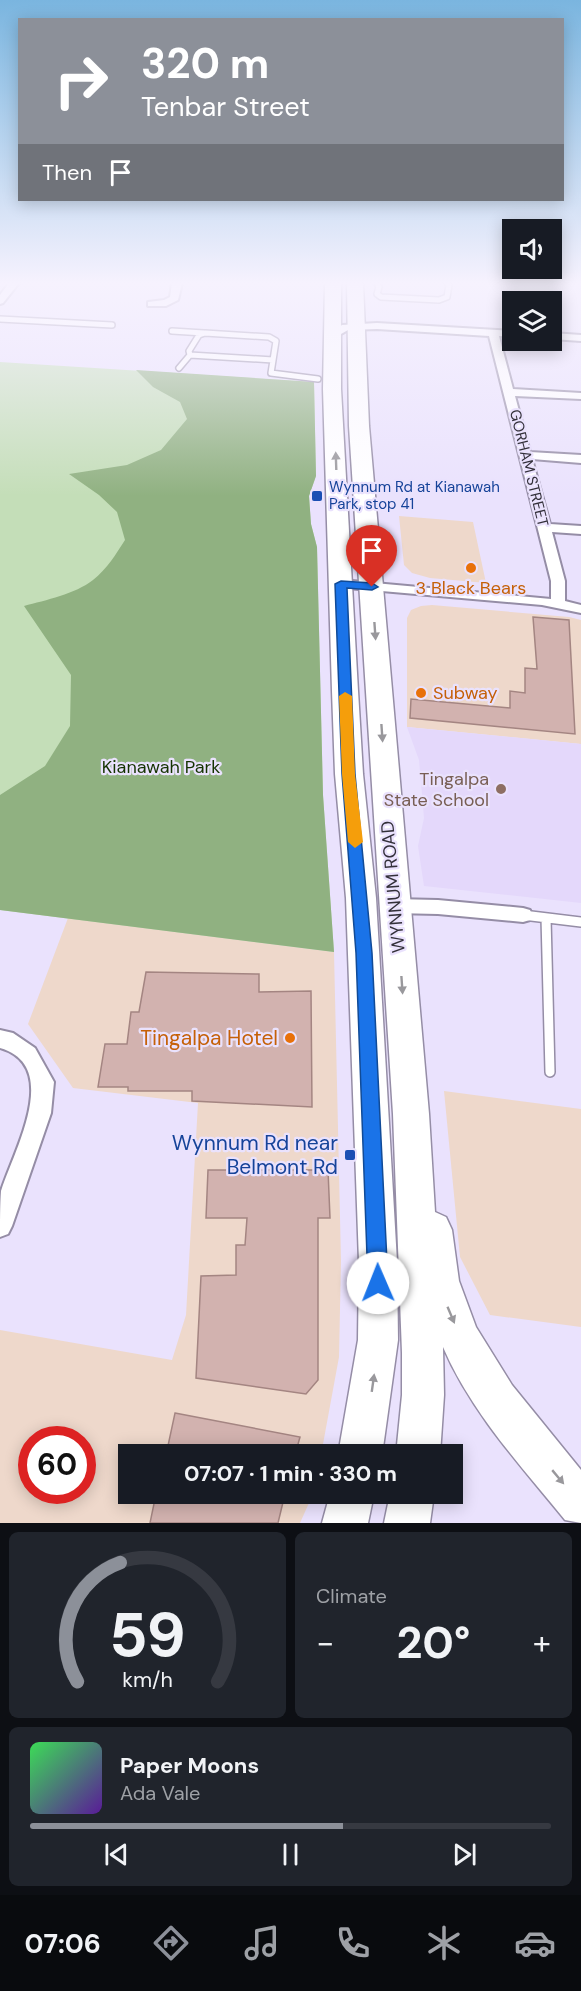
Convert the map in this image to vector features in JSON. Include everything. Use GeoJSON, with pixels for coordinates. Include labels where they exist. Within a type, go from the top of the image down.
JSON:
{"type":"FeatureCollection","features":[{"type":"Feature","properties":{"kind":"main road","name":"WYNNUM ROAD"},"geometry":{"type":"LineString","coordinates":[[333,354],[349,774],[364,950],[379,1305],[376,1363],[362,1444]]}},
{"type":"Feature","properties":{"kind":"main road","name":"WYNNUM ROAD"},"geometry":{"type":"LineString","coordinates":[[356,354],[359,426],[411,1114],[423,1353],[423,1395],[419,1444]]}},
{"type":"Feature","properties":{"kind":"main road"},"geometry":{"type":"LineString","coordinates":[[335,435],[347,435],[359,426]]}},
{"type":"Feature","properties":{"kind":"main road"},"geometry":{"type":"LineString","coordinates":[[411,1114],[428,1186],[439,1280],[454,1322],[497,1400],[516,1427],[581,1504]]}},
{"type":"Feature","properties":{"kind":"main road"},"geometry":{"type":"LineString","coordinates":[[345,1523],[350,1504]]}},
{"type":"Feature","properties":{"kind":"main road"},"geometry":{"type":"LineString","coordinates":[[407,1523],[410,1504]]}},
{"type":"Feature","properties":{"kind":"street","name":"GORHAM STREET"},"geometry":{"type":"LineString","coordinates":[[499,354],[558,581],[558,603]]}},
{"type":"Feature","properties":{"kind":"street"},"geometry":{"type":"LineString","coordinates":[[509,392],[581,396]]}},
{"type":"Feature","properties":{"kind":"street"},"geometry":{"type":"LineString","coordinates":[[526,455],[581,459]]}},
{"type":"Feature","properties":{"kind":"street"},"geometry":{"type":"LineString","coordinates":[[544,528],[581,530]]}},
{"type":"Feature","properties":{"kind":"street"},"geometry":{"type":"LineString","coordinates":[[341,584],[558,603],[581,609]]}},
{"type":"Feature","properties":{"kind":"street"},"geometry":{"type":"LineString","coordinates":[[394,906],[438,907],[523,915]]}},
{"type":"Feature","properties":{"kind":"street"},"geometry":{"type":"LineString","coordinates":[[0,1039],[6,1040],[28,1054],[43,1082],[40,1113],[0,1226]]}},
{"type":"Feature","properties":{"kind":"lane"},"geometry":{"type":"LineString","coordinates":[[274,354],[271,373],[318,379]]}},
{"type":"Feature","properties":{"kind":"lane"},"geometry":{"type":"LineString","coordinates":[[179,368],[190,355],[273,360]]}},
{"type":"Feature","properties":{"kind":"lane"},"geometry":{"type":"LineString","coordinates":[[523,915],[581,922]]}},
{"type":"Feature","properties":{"kind":"lane"},"geometry":{"type":"LineString","coordinates":[[546,918],[550,1072]]}},
{"type":"Feature","properties":{"kind":"shaded area"},"geometry":{"type":"Polygon","coordinates":[[[399,516],[473,522],[486,583],[430,578],[412,573],[404,565],[399,516]]]}},
{"type":"Feature","properties":{"kind":"shaded area"},"geometry":{"type":"Polygon","coordinates":[[[432,605],[581,620],[581,744],[407,727],[407,618],[411,610],[432,605]]]}},
{"type":"Feature","properties":{"kind":"shaded area","name":"Tingalpa State School"},"geometry":{"type":"Polygon","coordinates":[[[407,727],[581,744],[581,903],[424,886],[418,846],[424,818],[419,760],[407,727]]]}},
{"type":"Feature","properties":{"kind":"shaded area"},"geometry":{"type":"Polygon","coordinates":[[[68,918],[334,952],[341,1261],[339,1357],[323,1444],[118,1444],[118,1504],[309,1504],[300,1523],[0,1523],[0,1330],[172,1360],[186,1315],[198,1103],[73,1088],[28,1024],[68,918]]]}},
{"type":"Feature","properties":{"kind":"shaded area"},"geometry":{"type":"Polygon","coordinates":[[[444,1091],[581,1109],[581,1327],[490,1315],[460,1257],[444,1091]]]}},
{"type":"Feature","properties":{"kind":"green space","name":"Kianawah Park"},"geometry":{"type":"Polygon","coordinates":[[[0,362],[314,382],[316,476],[309,496],[311,524],[317,547],[323,795],[334,952],[0,910],[0,362]]]}},
{"type":"Feature","properties":{"kind":"green space","name":"Kianawah Park"},"geometry":{"type":"Polygon","coordinates":[[[136,370],[314,382],[316,476],[309,496],[311,524],[317,547],[323,795],[334,952],[0,910],[0,795],[45,766],[70,726],[71,675],[24,606],[60,596],[86,585],[107,566],[125,540],[117,512],[99,495],[69,474],[127,465],[161,450],[187,419],[180,402],[153,387],[136,370]]]}},
{"type":"Feature","properties":{"kind":"building"},"geometry":{"type":"Polygon","coordinates":[[[533,617],[569,620],[575,734],[410,718],[411,699],[510,708],[510,691],[525,693],[525,668],[537,669],[533,617]]]}},
{"type":"Feature","properties":{"kind":"building"},"geometry":{"type":"Polygon","coordinates":[[[146,972],[259,974],[259,992],[311,991],[312,1107],[192,1101],[192,1091],[128,1091],[128,1087],[98,1087],[105,1044],[127,1044],[131,1012],[139,1012],[146,972]]]}},
{"type":"Feature","properties":{"kind":"building"},"geometry":{"type":"Polygon","coordinates":[[[208,1170],[328,1170],[330,1218],[318,1218],[318,1380],[306,1394],[196,1378],[201,1276],[236,1275],[236,1245],[245,1245],[247,1218],[206,1218],[208,1170]]]}},
{"type":"Feature","properties":{"kind":"building"},"geometry":{"type":"Polygon","coordinates":[[[175,1413],[300,1437],[298,1444],[168,1444],[175,1413]]]}},
{"type":"Feature","properties":{"kind":"building"},"geometry":{"type":"Polygon","coordinates":[[[154,1504],[283,1504],[278,1523],[150,1523],[154,1504]]]}},
{"type":"Feature","properties":{"kind":"slow traffic"},"geometry":{"type":"LineString","coordinates":[[345,696],[355,842]]}},
{"type":"Feature","properties":{"kind":"place","name":"Wynnum Rd at Kianawah Park, stop 41"},"geometry":{"type":"Point","coordinates":[317,496]}},
{"type":"Feature","properties":{"kind":"place","name":"3 Black Bears"},"geometry":{"type":"Point","coordinates":[471,568]}},
{"type":"Feature","properties":{"kind":"place","name":"Subway"},"geometry":{"type":"Point","coordinates":[421,693]}},
{"type":"Feature","properties":{"kind":"place","name":"Tingalpa State School"},"geometry":{"type":"Point","coordinates":[501,789]}},
{"type":"Feature","properties":{"kind":"place","name":"Tingalpa Hotel"},"geometry":{"type":"Point","coordinates":[290,1038]}},
{"type":"Feature","properties":{"kind":"place","name":"Wynnum Rd near Belmont Rd"},"geometry":{"type":"Point","coordinates":[350,1155]}},
{"type":"Feature","properties":{"kind":"route"},"geometry":{"type":"LineString","coordinates":[[372,587],[341,584],[349,774],[364,953],[378,1283]]}}]}
